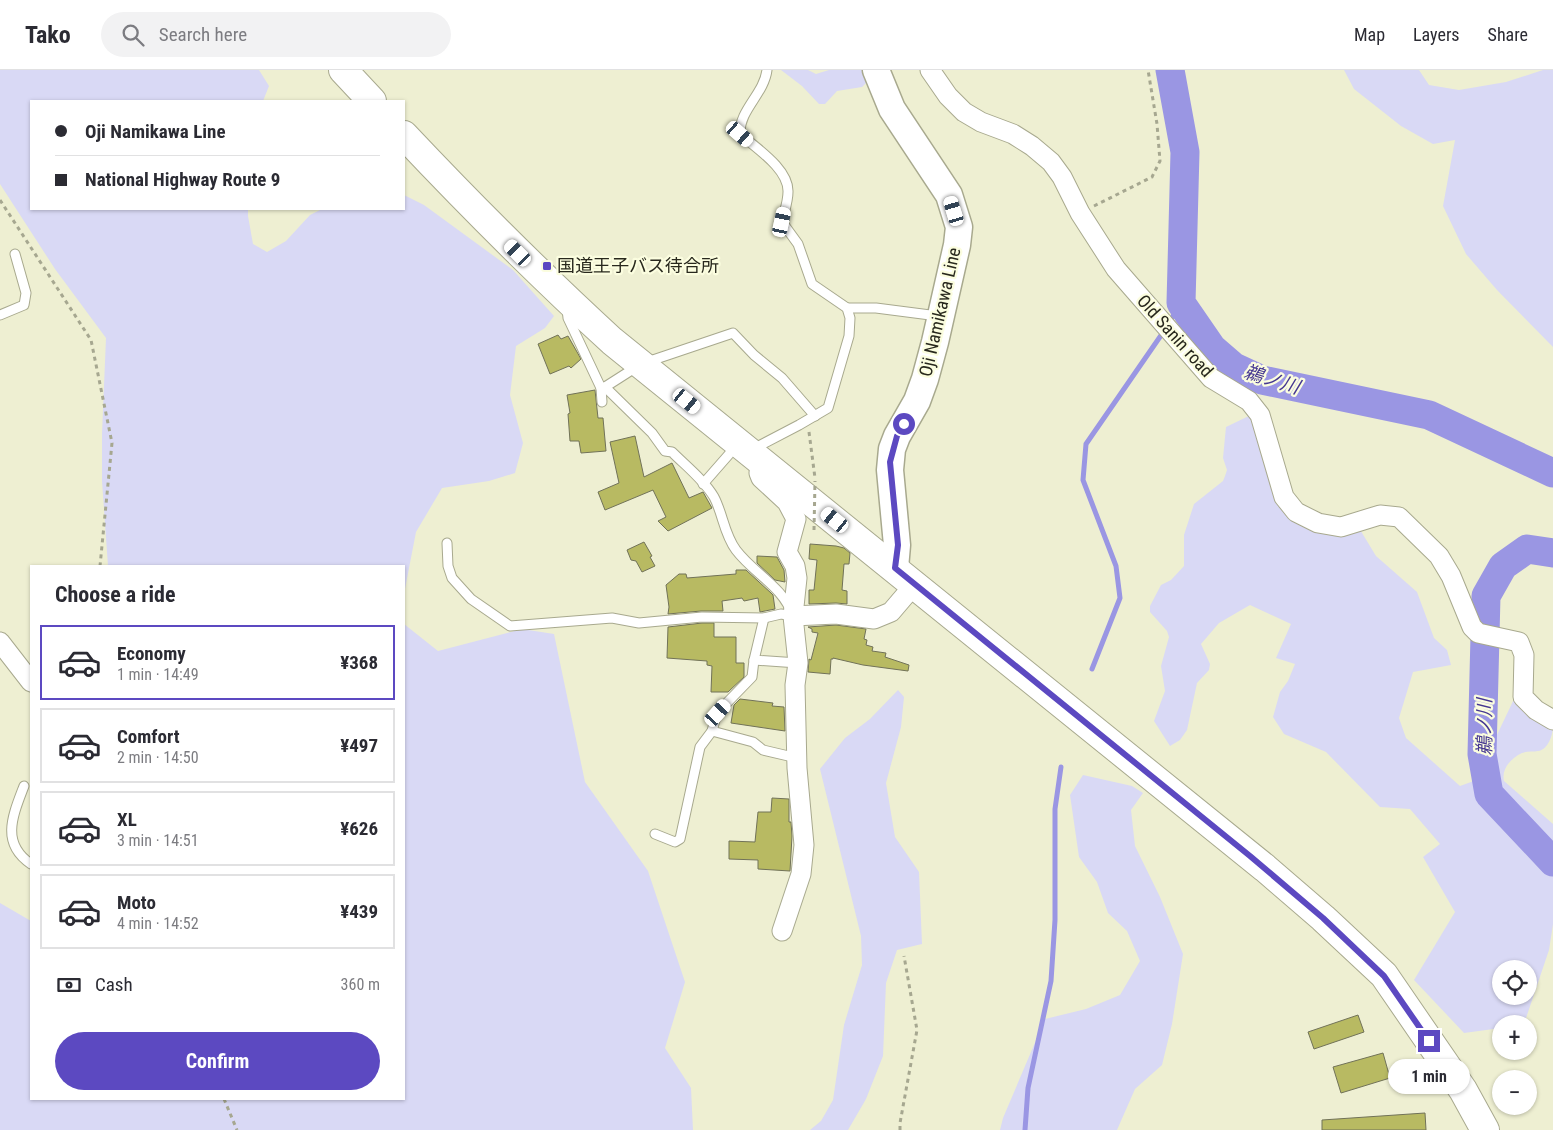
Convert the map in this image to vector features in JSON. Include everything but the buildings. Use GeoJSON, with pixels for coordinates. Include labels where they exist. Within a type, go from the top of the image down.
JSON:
{"type":"FeatureCollection","features":[{"type":"Feature","properties":{"kind":"highway"},"geometry":{"type":"LineString","coordinates":[[343,70],[371,100]]}},
{"type":"Feature","properties":{"kind":"highway"},"geometry":{"type":"LineString","coordinates":[[405,136],[450,184],[566,299],[612,341],[1265,868],[1323,918],[1384,976],[1463,1090],[1485,1130]]}},
{"type":"Feature","properties":{"kind":"main road","name":"Oji Namikawa Line"},"geometry":{"type":"LineString","coordinates":[[876,70],[892,109],[949,195],[959,227],[957,245],[941,316],[921,391],[897,436],[891,456],[890,470],[898,545],[905,577]]}},
{"type":"Feature","properties":{"kind":"street","name":"Old Sanin road"},"geometry":{"type":"LineString","coordinates":[[930,70],[948,96],[964,112],[981,122],[1012,134],[1032,146],[1051,162],[1062,177],[1080,213],[1116,269],[1211,378],[1249,401],[1260,415],[1284,497],[1296,512],[1318,523],[1340,527],[1380,515],[1399,517],[1439,556],[1451,576],[1472,627],[1478,633],[1520,642],[1524,655],[1523,697],[1536,710],[1553,720]]}},
{"type":"Feature","properties":{"kind":"street"},"geometry":{"type":"LineString","coordinates":[[755,455],[761,478],[788,502],[796,519],[787,552],[795,566],[797,578],[793,616],[798,663],[795,686],[797,758],[804,845],[801,874],[782,931]]}},
{"type":"Feature","properties":{"kind":"street"},"geometry":{"type":"LineString","coordinates":[[793,616],[836,614],[874,619],[891,612],[905,577]]}},
{"type":"Feature","properties":{"kind":"street"},"geometry":{"type":"LineString","coordinates":[[0,642],[30,681]]}},
{"type":"Feature","properties":{"kind":"lane"},"geometry":{"type":"LineString","coordinates":[[767,70],[762,88],[739,125],[740,134],[780,168],[787,181],[788,192],[782,222],[798,244],[812,284],[847,308],[876,308],[941,316]]}},
{"type":"Feature","properties":{"kind":"lane"},"geometry":{"type":"LineString","coordinates":[[0,315],[24,305],[26,293],[15,254]]}},
{"type":"Feature","properties":{"kind":"lane"},"geometry":{"type":"LineString","coordinates":[[447,543],[448,566],[452,578],[471,599],[510,626],[612,618],[640,623],[702,617],[764,618],[781,614],[793,616],[789,604],[776,589],[736,551],[728,538],[714,498],[703,484],[672,452],[665,450],[652,434],[603,387],[568,318],[566,299]]}},
{"type":"Feature","properties":{"kind":"lane"},"geometry":{"type":"LineString","coordinates":[[703,484],[731,452],[755,455],[828,408],[849,336],[850,318],[847,308]]}},
{"type":"Feature","properties":{"kind":"lane"},"geometry":{"type":"LineString","coordinates":[[603,387],[641,364],[733,333],[754,355],[782,378],[815,416]]}},
{"type":"Feature","properties":{"kind":"lane"},"geometry":{"type":"LineString","coordinates":[[602,402],[603,387]]}},
{"type":"Feature","properties":{"kind":"lane"},"geometry":{"type":"LineString","coordinates":[[655,834],[675,842],[680,839],[700,748],[712,731],[718,713],[752,676],[764,618]]}},
{"type":"Feature","properties":{"kind":"lane"},"geometry":{"type":"LineString","coordinates":[[754,660],[798,663]]}},
{"type":"Feature","properties":{"kind":"lane"},"geometry":{"type":"LineString","coordinates":[[712,731],[753,742],[763,750],[797,758]]}},
{"type":"Feature","properties":{"kind":"lane"},"geometry":{"type":"LineString","coordinates":[[24,786],[10,822],[11,837],[18,853],[30,863]]}},
{"type":"Feature","properties":{"kind":"path"},"geometry":{"type":"LineString","coordinates":[[1080,213],[1152,177],[1160,161],[1157,124],[1148,70]]}},
{"type":"Feature","properties":{"kind":"path"},"geometry":{"type":"LineString","coordinates":[[0,200],[91,340],[112,443],[100,565]]}},
{"type":"Feature","properties":{"kind":"path"},"geometry":{"type":"LineString","coordinates":[[809,429],[815,481],[814,530]]}},
{"type":"Feature","properties":{"kind":"path"},"geometry":{"type":"LineString","coordinates":[[900,1130],[917,1030],[904,956]]}},
{"type":"Feature","properties":{"kind":"path"},"geometry":{"type":"LineString","coordinates":[[224,1100],[237,1130]]}},
{"type":"Feature","properties":{"kind":"shaded area"},"geometry":{"type":"Polygon","coordinates":[[[0,70],[259,70],[269,86],[263,100],[30,100],[30,210],[248,210],[253,244],[267,252],[286,241],[310,215],[320,210],[405,210],[405,196],[424,205],[513,270],[554,316],[545,328],[516,346],[510,395],[523,443],[515,473],[489,481],[442,488],[416,532],[405,589],[405,565],[108,565],[102,481],[106,338],[55,269],[0,184],[0,70]]]}},
{"type":"Feature","properties":{"kind":"shaded area"},"geometry":{"type":"Polygon","coordinates":[[[781,70],[808,70],[816,74],[829,70],[863,70],[867,82],[862,87],[837,91],[825,104],[819,104],[802,86],[781,70]]]}},
{"type":"Feature","properties":{"kind":"shaded area"},"geometry":{"type":"Polygon","coordinates":[[[1344,70],[1419,70],[1429,85],[1459,90],[1506,82],[1543,70],[1553,70],[1553,347],[1497,290],[1466,254],[1443,206],[1455,140],[1433,144],[1401,126],[1354,89],[1344,70]]]}},
{"type":"Feature","properties":{"kind":"shaded area"},"geometry":{"type":"Polygon","coordinates":[[[1253,414],[1279,504],[1359,528],[1376,556],[1417,592],[1434,638],[1447,650],[1451,665],[1413,672],[1399,718],[1406,738],[1460,786],[1493,774],[1495,739],[1515,697],[1524,712],[1553,726],[1551,738],[1545,748],[1518,755],[1505,768],[1503,777],[1504,781],[1553,824],[1553,924],[1549,950],[1537,986],[1537,960],[1492,960],[1492,1005],[1530,1005],[1527,1015],[1492,1015],[1492,1029],[1464,1033],[1414,980],[1455,912],[1423,857],[1440,844],[1410,809],[1380,807],[1326,752],[1284,734],[1273,717],[1280,692],[1288,681],[1295,664],[1276,658],[1291,624],[1250,605],[1219,623],[1201,644],[1210,664],[1209,670],[1197,683],[1187,730],[1180,740],[1170,746],[1154,721],[1165,691],[1161,666],[1169,637],[1167,631],[1150,612],[1150,606],[1161,585],[1171,580],[1184,566],[1184,535],[1194,504],[1223,481],[1227,470],[1223,458],[1226,427],[1253,414]]]}},
{"type":"Feature","properties":{"kind":"shaded area"},"geometry":{"type":"Polygon","coordinates":[[[405,625],[438,651],[522,629],[554,634],[585,782],[648,871],[685,982],[665,1048],[691,1088],[693,1130],[0,1130],[0,903],[30,920],[30,1100],[405,1100],[405,625]]]}},
{"type":"Feature","properties":{"kind":"shaded area"},"geometry":{"type":"Polygon","coordinates":[[[898,690],[904,697],[901,727],[886,783],[895,837],[919,872],[922,944],[897,950],[886,983],[883,1056],[866,1099],[848,1130],[810,1130],[821,1121],[833,1100],[844,1025],[862,965],[861,936],[820,769],[845,738],[870,719],[898,690]]]}},
{"type":"Feature","properties":{"kind":"shaded area"},"geometry":{"type":"Polygon","coordinates":[[[1083,775],[1132,786],[1143,793],[1131,810],[1135,846],[1160,897],[1183,954],[1172,1024],[1162,1065],[1135,1089],[1117,1130],[1000,1130],[1003,1118],[1045,1019],[1086,1009],[1120,995],[1140,961],[1127,931],[1108,913],[1097,882],[1079,857],[1070,795],[1083,775]]]}},
{"type":"Feature","properties":{"kind":"waterway","name":"鵜ノ川"},"geometry":{"type":"LineString","coordinates":[[1170,70],[1185,152],[1181,303],[1212,348],[1234,367],[1262,380],[1429,415],[1553,473]]}},
{"type":"Feature","properties":{"kind":"waterway"},"geometry":{"type":"LineString","coordinates":[[1168,324],[1181,303]]}},
{"type":"Feature","properties":{"kind":"waterway"},"geometry":{"type":"LineString","coordinates":[[1092,669],[1120,598],[1116,566],[1083,480],[1086,444],[1164,331]]}},
{"type":"Feature","properties":{"kind":"waterway","name":"鵜ノ川"},"geometry":{"type":"LineString","coordinates":[[1553,553],[1527,549],[1503,566],[1486,596],[1482,754],[1489,794],[1553,862]]}},
{"type":"Feature","properties":{"kind":"waterway"},"geometry":{"type":"LineString","coordinates":[[1025,1130],[1028,1088],[1051,981],[1055,920],[1055,809],[1061,767]]}},
{"type":"Feature","properties":{"kind":"place","name":"国道王子バス待合所"},"geometry":{"type":"Point","coordinates":[547,266]}},
{"type":"Feature","properties":{"kind":"route"},"geometry":{"type":"LineString","coordinates":[[904,424],[892,449],[890,462],[898,545],[895,568],[1265,868],[1323,918],[1384,976],[1429,1041]]}}]}
